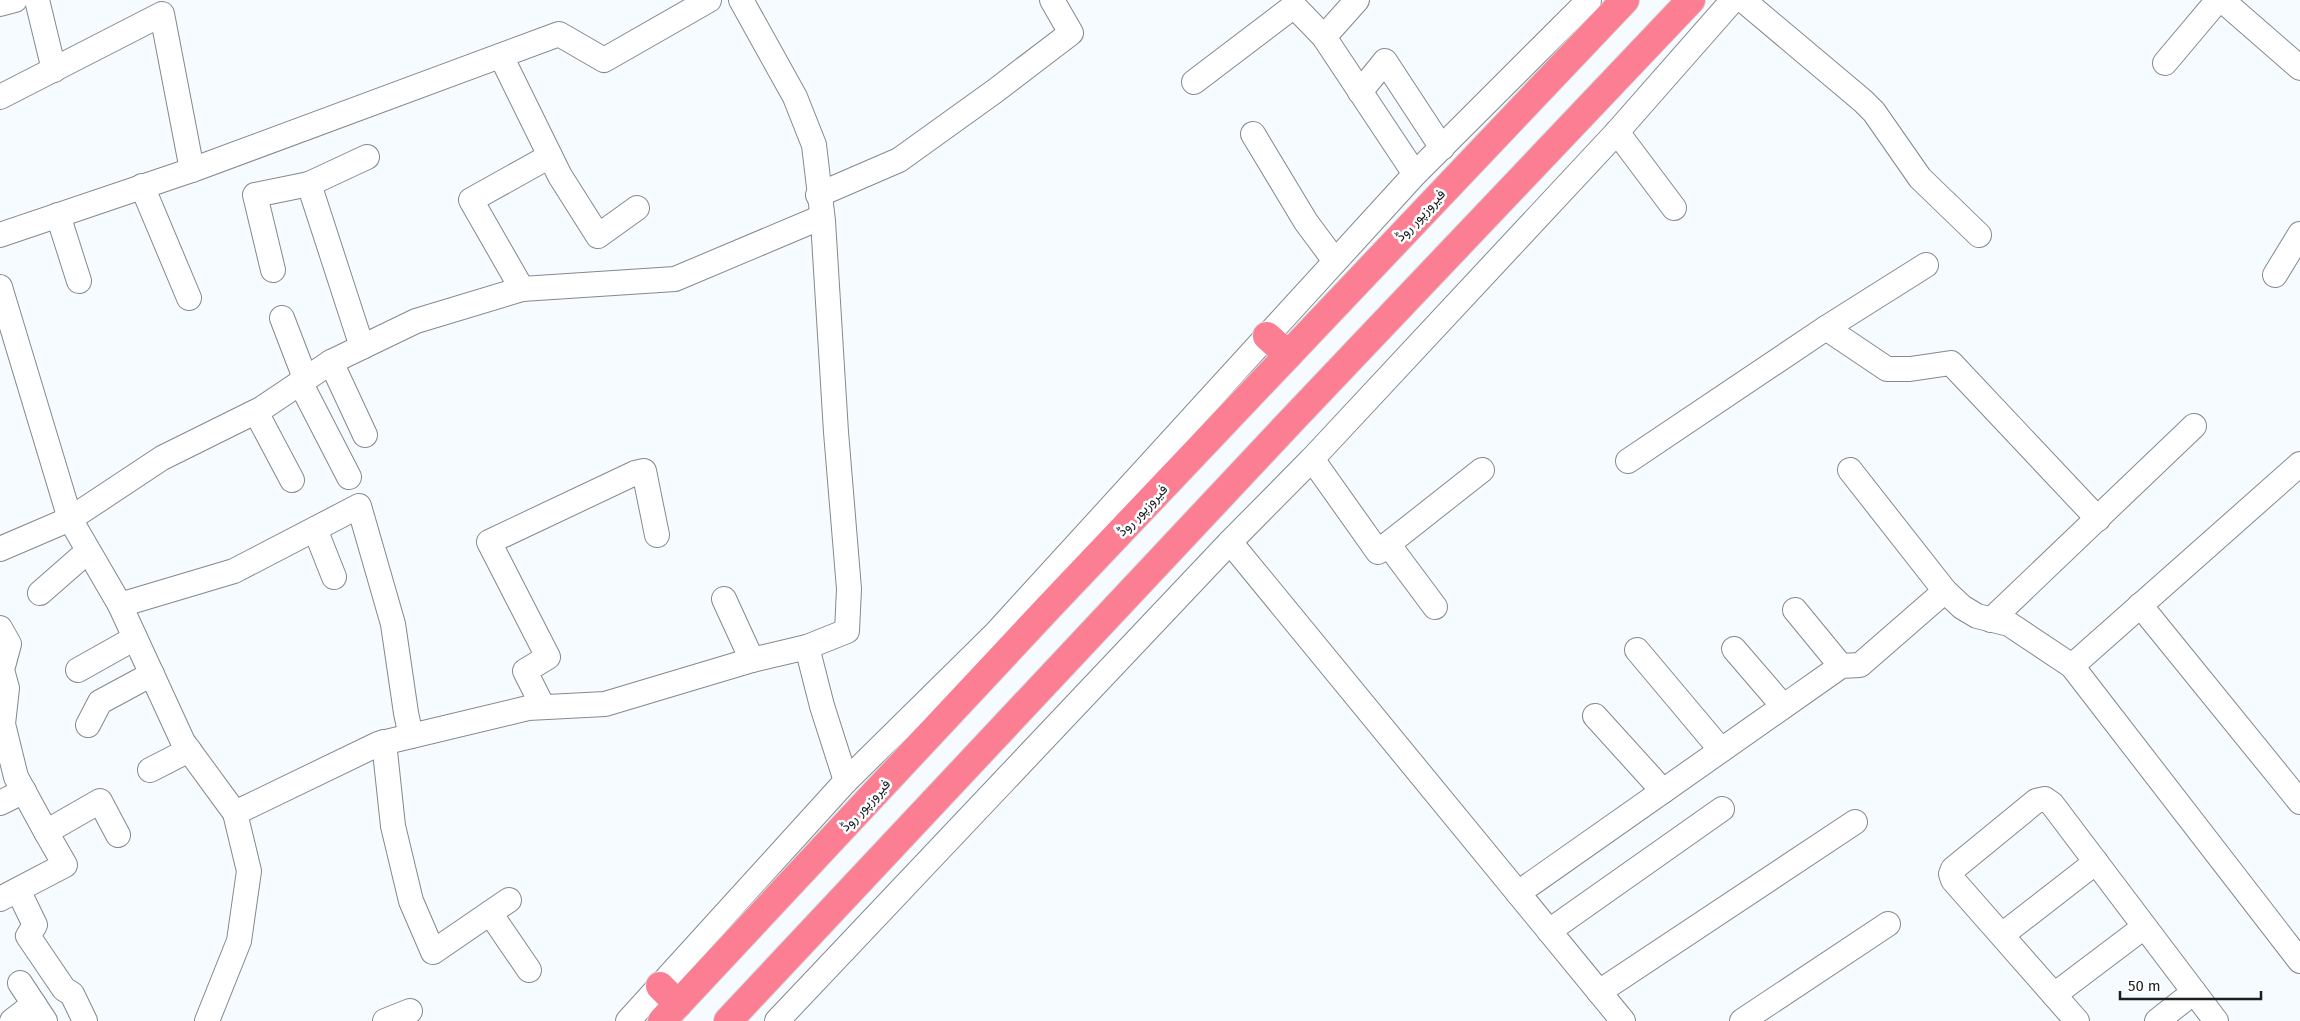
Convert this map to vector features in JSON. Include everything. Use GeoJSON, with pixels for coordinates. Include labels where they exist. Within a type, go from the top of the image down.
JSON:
{"type":"FeatureCollection","features":[{"type":"Feature","properties":{"kind":"highway","name":"فیروزپور روڈ"},"geometry":{"type":"LineString","coordinates":[[667,1003],[1049,607],[1625,0]]}},
{"type":"Feature","properties":{"kind":"highway"},"geometry":{"type":"LineString","coordinates":[[728,1021],[1300,412],[1691,0]]}},
{"type":"Feature","properties":{"kind":"highway"},"geometry":{"type":"LineString","coordinates":[[1267,336],[1288,355]]}},
{"type":"Feature","properties":{"kind":"street"},"geometry":{"type":"LineString","coordinates":[[0,4],[15,0]]}},
{"type":"Feature","properties":{"kind":"street"},"geometry":{"type":"LineString","coordinates":[[37,0],[54,70]]}},
{"type":"Feature","properties":{"kind":"street"},"geometry":{"type":"LineString","coordinates":[[0,235],[192,170],[559,34],[604,60],[708,0]]}},
{"type":"Feature","properties":{"kind":"street"},"geometry":{"type":"LineString","coordinates":[[235,814],[384,742],[528,708],[605,704],[752,660],[808,646],[848,631],[850,589],[814,145],[795,97],[741,0]]}},
{"type":"Feature","properties":{"kind":"street"},"geometry":{"type":"LineString","coordinates":[[0,549],[70,519],[162,458],[256,412],[331,362],[416,322],[522,289],[675,279],[820,206],[899,160],[995,91],[1071,33],[1052,0]]}},
{"type":"Feature","properties":{"kind":"street"},"geometry":{"type":"LineString","coordinates":[[1324,38],[1357,0]]}},
{"type":"Feature","properties":{"kind":"street"},"geometry":{"type":"LineString","coordinates":[[777,1021],[1230,542],[1312,459],[1617,132],[1733,0]]}},
{"type":"Feature","properties":{"kind":"street"},"geometry":{"type":"LineString","coordinates":[[1743,0],[1868,106],[1920,178],[1979,235]]}},
{"type":"Feature","properties":{"kind":"street"},"geometry":{"type":"LineString","coordinates":[[2165,63],[2218,0]]}},
{"type":"Feature","properties":{"kind":"street"},"geometry":{"type":"LineString","coordinates":[[2222,0],[2300,68]]}},
{"type":"Feature","properties":{"kind":"street"},"geometry":{"type":"LineString","coordinates":[[628,1021],[667,1003],[846,781],[996,634],[1415,174],[1583,2]]}},
{"type":"Feature","properties":{"kind":"street"},"geometry":{"type":"LineString","coordinates":[[1194,82],[1294,6],[1324,38],[1415,174]]}},
{"type":"Feature","properties":{"kind":"street"},"geometry":{"type":"LineString","coordinates":[[0,97],[54,70],[161,7],[192,170]]}},
{"type":"Feature","properties":{"kind":"street"},"geometry":{"type":"LineString","coordinates":[[500,56],[560,176],[598,236],[638,208]]}},
{"type":"Feature","properties":{"kind":"street"},"geometry":{"type":"LineString","coordinates":[[1360,92],[1385,61],[1442,148]]}},
{"type":"Feature","properties":{"kind":"street"},"geometry":{"type":"LineString","coordinates":[[1617,132],[1674,208]]}},
{"type":"Feature","properties":{"kind":"street"},"geometry":{"type":"LineString","coordinates":[[1253,134],[1306,222],[1335,262]]}},
{"type":"Feature","properties":{"kind":"street"},"geometry":{"type":"LineString","coordinates":[[522,289],[472,200],[550,156]]}},
{"type":"Feature","properties":{"kind":"street"},"geometry":{"type":"LineString","coordinates":[[273,270],[255,196],[309,184],[366,157]]}},
{"type":"Feature","properties":{"kind":"street"},"geometry":{"type":"LineString","coordinates":[[309,184],[362,347]]}},
{"type":"Feature","properties":{"kind":"street"},"geometry":{"type":"LineString","coordinates":[[142,186],[189,298]]}},
{"type":"Feature","properties":{"kind":"street"},"geometry":{"type":"LineString","coordinates":[[58,215],[79,281]]}},
{"type":"Feature","properties":{"kind":"street"},"geometry":{"type":"LineString","coordinates":[[2276,275],[2300,234]]}},
{"type":"Feature","properties":{"kind":"street"},"geometry":{"type":"LineString","coordinates":[[1628,461],[1826,328],[1926,265]]}},
{"type":"Feature","properties":{"kind":"street"},"geometry":{"type":"LineString","coordinates":[[0,287],[70,519],[120,605],[183,742],[235,814],[249,871],[239,941],[207,1021]]}},
{"type":"Feature","properties":{"kind":"street"},"geometry":{"type":"LineString","coordinates":[[282,318],[302,380],[349,478]]}},
{"type":"Feature","properties":{"kind":"street"},"geometry":{"type":"LineString","coordinates":[[1826,328],[1887,369],[1910,369],[1951,363],[2098,519]]}},
{"type":"Feature","properties":{"kind":"street"},"geometry":{"type":"LineString","coordinates":[[331,362],[365,435]]}},
{"type":"Feature","properties":{"kind":"street"},"geometry":{"type":"LineString","coordinates":[[256,412],[292,480]]}},
{"type":"Feature","properties":{"kind":"street"},"geometry":{"type":"LineString","coordinates":[[1991,620],[2194,426]]}},
{"type":"Feature","properties":{"kind":"street"},"geometry":{"type":"LineString","coordinates":[[1312,459],[1378,552],[1482,470]]}},
{"type":"Feature","properties":{"kind":"street"},"geometry":{"type":"LineString","coordinates":[[2072,666],[2300,464]]}},
{"type":"Feature","properties":{"kind":"street"},"geometry":{"type":"LineString","coordinates":[[1850,470],[1946,592],[1962,607],[1977,616],[2009,624],[2072,666],[2300,961]]}},
{"type":"Feature","properties":{"kind":"street"},"geometry":{"type":"LineString","coordinates":[[543,707],[525,671],[548,657],[489,542],[635,473],[644,471],[657,535]]}},
{"type":"Feature","properties":{"kind":"street"},"geometry":{"type":"LineString","coordinates":[[120,605],[234,570],[359,506],[393,624],[411,736]]}},
{"type":"Feature","properties":{"kind":"street"},"geometry":{"type":"LineString","coordinates":[[315,529],[334,577]]}},
{"type":"Feature","properties":{"kind":"street"},"geometry":{"type":"LineString","coordinates":[[1230,542],[1623,1021]]}},
{"type":"Feature","properties":{"kind":"street"},"geometry":{"type":"LineString","coordinates":[[1388,544],[1435,607]]}},
{"type":"Feature","properties":{"kind":"street"},"geometry":{"type":"LineString","coordinates":[[40,593],[88,551]]}},
{"type":"Feature","properties":{"kind":"street"},"geometry":{"type":"LineString","coordinates":[[1518,893],[1841,666],[1860,665],[1946,592]]}},
{"type":"Feature","properties":{"kind":"street"},"geometry":{"type":"LineString","coordinates":[[724,599],[752,660]]}},
{"type":"Feature","properties":{"kind":"street"},"geometry":{"type":"LineString","coordinates":[[2140,605],[2300,802]]}},
{"type":"Feature","properties":{"kind":"street"},"geometry":{"type":"LineString","coordinates":[[1796,610],[1841,666]]}},
{"type":"Feature","properties":{"kind":"street"},"geometry":{"type":"LineString","coordinates":[[0,628],[9,644],[2,670],[7,688],[2,724],[16,777],[65,865],[9,895],[35,925],[28,936],[64,989],[72,994],[85,1021]]}},
{"type":"Feature","properties":{"kind":"street"},"geometry":{"type":"LineString","coordinates":[[78,670],[135,638]]}},
{"type":"Feature","properties":{"kind":"street"},"geometry":{"type":"LineString","coordinates":[[808,646],[822,706],[846,781]]}},
{"type":"Feature","properties":{"kind":"street"},"geometry":{"type":"LineString","coordinates":[[1734,649],[1783,706]]}},
{"type":"Feature","properties":{"kind":"street"},"geometry":{"type":"LineString","coordinates":[[1637,650],[1721,750]]}},
{"type":"Feature","properties":{"kind":"street"},"geometry":{"type":"LineString","coordinates":[[88,725],[100,702],[152,674]]}},
{"type":"Feature","properties":{"kind":"street"},"geometry":{"type":"LineString","coordinates":[[1595,716],[1663,791]]}},
{"type":"Feature","properties":{"kind":"street"},"geometry":{"type":"LineString","coordinates":[[384,742],[393,826],[411,901],[433,952],[500,906],[529,970]]}},
{"type":"Feature","properties":{"kind":"street"},"geometry":{"type":"LineString","coordinates":[[150,770],[189,750]]}},
{"type":"Feature","properties":{"kind":"street"},"geometry":{"type":"LineString","coordinates":[[0,803],[24,791]]}},
{"type":"Feature","properties":{"kind":"street"},"geometry":{"type":"LineString","coordinates":[[2077,1021],[1953,880],[1951,874],[1953,869],[2036,801],[2045,799],[2052,804],[2216,1021]]}},
{"type":"Feature","properties":{"kind":"street"},"geometry":{"type":"LineString","coordinates":[[46,832],[100,801],[118,836]]}},
{"type":"Feature","properties":{"kind":"street"},"geometry":{"type":"LineString","coordinates":[[1549,931],[1722,809]]}},
{"type":"Feature","properties":{"kind":"street"},"geometry":{"type":"LineString","coordinates":[[1599,992],[1855,822]]}},
{"type":"Feature","properties":{"kind":"street"},"geometry":{"type":"LineString","coordinates":[[2002,935],[2096,862]]}},
{"type":"Feature","properties":{"kind":"street"},"geometry":{"type":"LineString","coordinates":[[1742,1021],[1888,924]]}},
{"type":"Feature","properties":{"kind":"street"},"geometry":{"type":"LineString","coordinates":[[2054,995],[2144,927]]}},
{"type":"Feature","properties":{"kind":"street"},"geometry":{"type":"LineString","coordinates":[[12,1021],[39,1012],[20,983]]}},
{"type":"Feature","properties":{"kind":"street"},"geometry":{"type":"LineString","coordinates":[[2157,1021],[2194,992]]}},
{"type":"Feature","properties":{"kind":"street"},"geometry":{"type":"LineString","coordinates":[[385,1021],[410,1011]]}}]}
